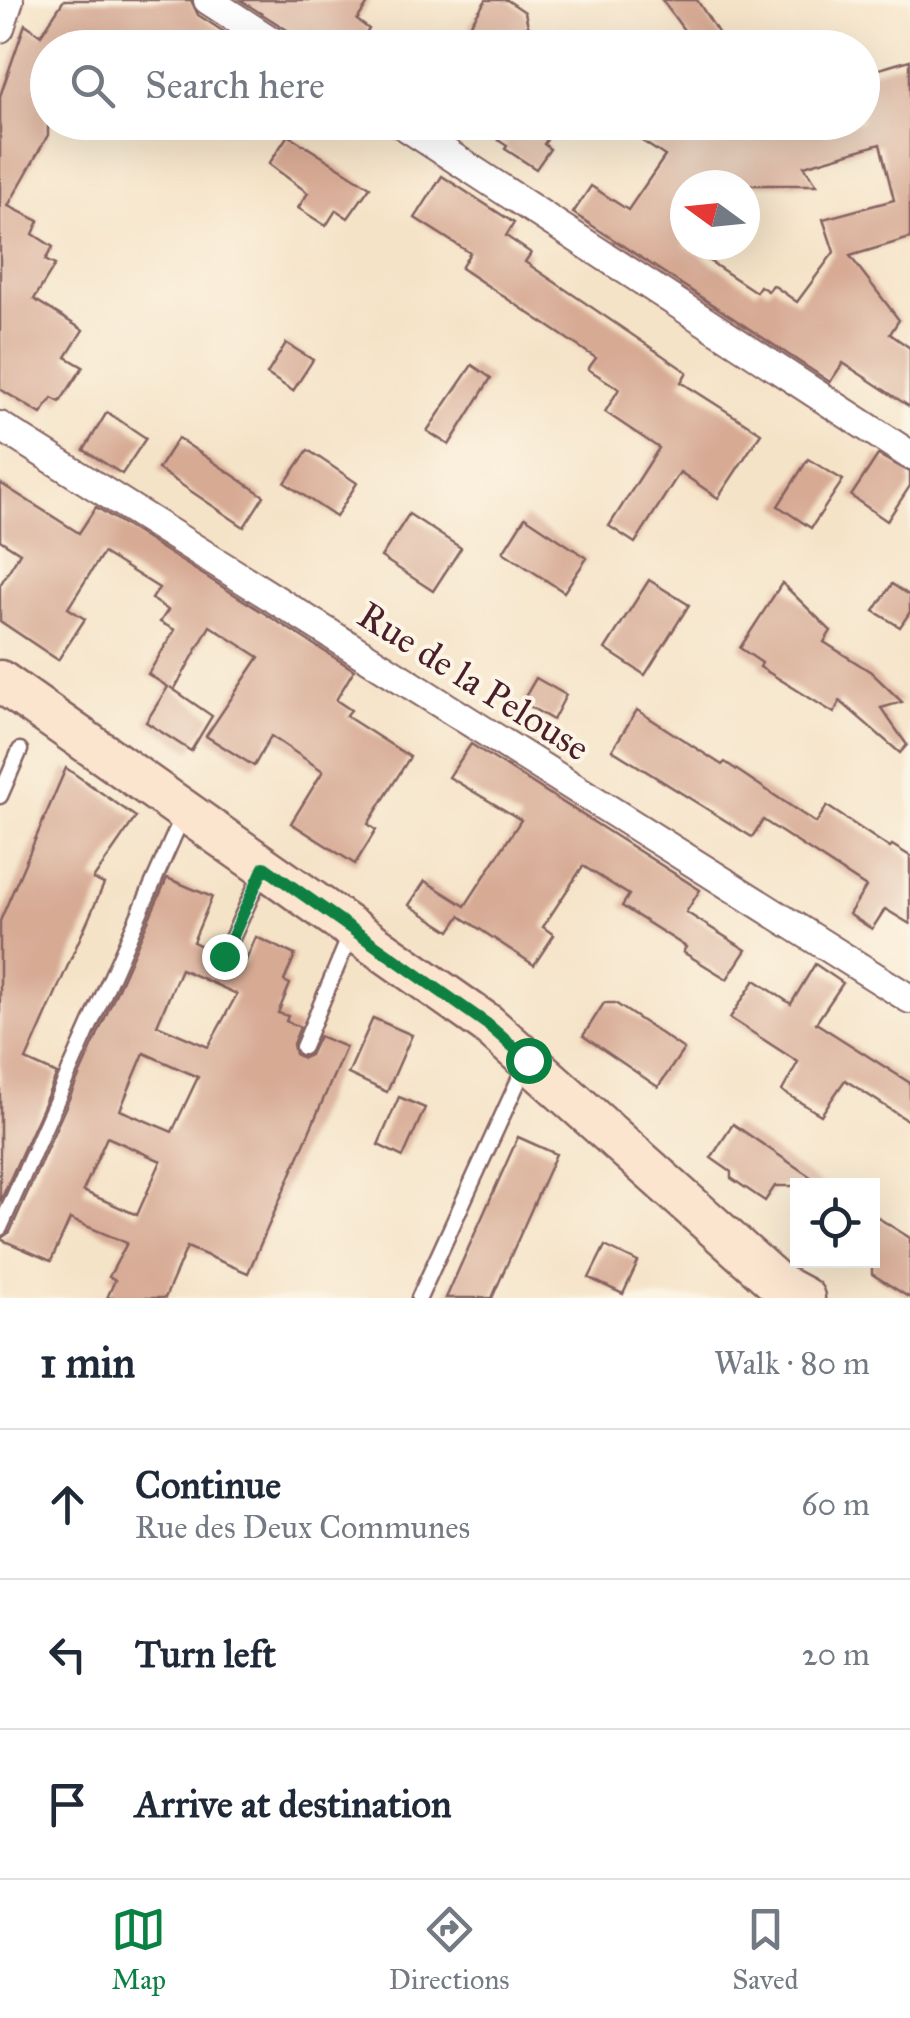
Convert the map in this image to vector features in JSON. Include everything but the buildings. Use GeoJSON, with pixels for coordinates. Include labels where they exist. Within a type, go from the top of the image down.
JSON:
{"type":"FeatureCollection","features":[{"type":"Feature","properties":{"kind":"street"},"geometry":{"type":"LineString","coordinates":[[0,28],[9,0]]}},
{"type":"Feature","properties":{"kind":"street"},"geometry":{"type":"LineString","coordinates":[[208,0],[254,30]]}},
{"type":"Feature","properties":{"kind":"street"},"geometry":{"type":"LineString","coordinates":[[427,140],[910,455]]}},
{"type":"Feature","properties":{"kind":"street","name":"Rue de la Pelouse"},"geometry":{"type":"LineString","coordinates":[[0,426],[910,999]]}},
{"type":"Feature","properties":{"kind":"street"},"geometry":{"type":"LineString","coordinates":[[0,681],[487,1024],[778,1284],[804,1298]]}},
{"type":"Feature","properties":{"kind":"lane"},"geometry":{"type":"LineString","coordinates":[[0,796],[20,750]]}},
{"type":"Feature","properties":{"kind":"lane"},"geometry":{"type":"LineString","coordinates":[[0,1228],[184,811]]}},
{"type":"Feature","properties":{"kind":"lane"},"geometry":{"type":"LineString","coordinates":[[224,956],[264,867]]}},
{"type":"Feature","properties":{"kind":"lane"},"geometry":{"type":"LineString","coordinates":[[302,1048],[352,930]]}},
{"type":"Feature","properties":{"kind":"lane"},"geometry":{"type":"LineString","coordinates":[[419,1298],[528,1060]]}},
{"type":"Feature","properties":{"kind":"route"},"geometry":{"type":"LineString","coordinates":[[224,956],[264,867],[487,1024],[528,1060]]}}]}
